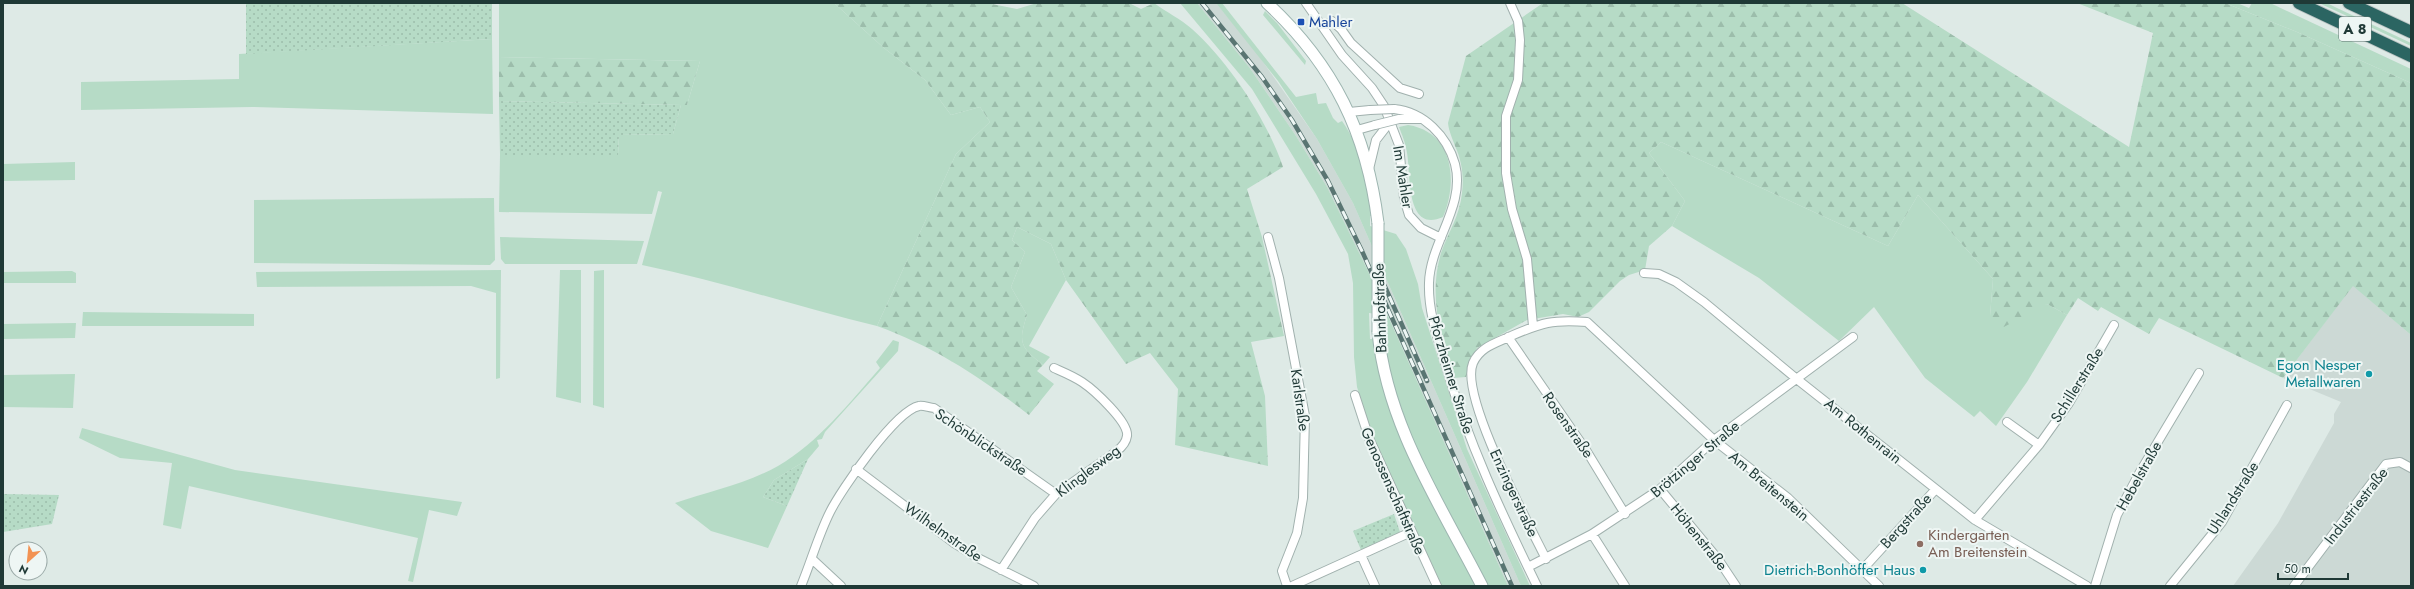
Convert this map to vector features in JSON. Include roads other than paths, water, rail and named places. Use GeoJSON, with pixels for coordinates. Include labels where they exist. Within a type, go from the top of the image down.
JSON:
{"type":"FeatureCollection","features":[{"type":"Feature","properties":{"kind":"highway","name":"A 8"},"geometry":{"type":"LineString","coordinates":[[2299,3],[2411,56]]}},
{"type":"Feature","properties":{"kind":"highway","name":"A 8"},"geometry":{"type":"LineString","coordinates":[[2349,3],[2411,32]]}},
{"type":"Feature","properties":{"kind":"main road","name":"Bahnhofstraße"},"geometry":{"type":"LineString","coordinates":[[1267,3],[1293,29],[1318,61],[1349,112],[1357,130],[1369,169],[1378,224],[1378,332],[1382,365],[1400,424],[1482,586]]}},
{"type":"Feature","properties":{"kind":"street","name":"Im Mahler"},"geometry":{"type":"LineString","coordinates":[[1306,3],[1342,55],[1379,97],[1390,118],[1400,145],[1404,198],[1409,215],[1421,228],[1441,238]]}},
{"type":"Feature","properties":{"kind":"street"},"geometry":{"type":"LineString","coordinates":[[1510,3],[1518,21],[1520,40],[1518,80],[1506,116],[1506,173],[1512,209],[1527,260],[1534,326]]}},
{"type":"Feature","properties":{"kind":"street"},"geometry":{"type":"LineString","coordinates":[[1323,26],[1332,21],[1342,29],[1351,43],[1400,88],[1420,94]]}},
{"type":"Feature","properties":{"kind":"street","name":"Pforzheimer Straße"},"geometry":{"type":"LineString","coordinates":[[1349,112],[1394,109],[1408,111],[1434,127],[1444,138],[1451,152],[1458,178],[1456,196],[1441,238],[1429,282],[1430,304],[1435,331],[1471,442],[1537,586]]}},
{"type":"Feature","properties":{"kind":"street"},"geometry":{"type":"LineString","coordinates":[[1357,130],[1399,119],[1422,119]]}},
{"type":"Feature","properties":{"kind":"street"},"geometry":{"type":"LineString","coordinates":[[1369,169],[1380,134],[1390,122]]}},
{"type":"Feature","properties":{"kind":"street","name":"Karlstraße"},"geometry":{"type":"LineString","coordinates":[[1268,237],[1279,278],[1285,320],[1305,416],[1303,498],[1297,533],[1282,571],[1287,586]]}},
{"type":"Feature","properties":{"kind":"street","name":"Am Rothenrain"},"geometry":{"type":"LineString","coordinates":[[1644,273],[1659,274],[1676,282],[1732,324],[1798,380],[1935,490],[1975,520],[2087,586]]}},
{"type":"Feature","properties":{"kind":"street","name":"Enzingerstraße"},"geometry":{"type":"LineString","coordinates":[[1546,559],[1509,487],[1492,448],[1474,395],[1472,365],[1480,351],[1539,323],[1564,320],[1587,322]]}},
{"type":"Feature","properties":{"kind":"street","name":"Am Breitenstein"},"geometry":{"type":"LineString","coordinates":[[1587,322],[1714,440],[1788,498],[1879,586]]}},
{"type":"Feature","properties":{"kind":"street","name":"Schillerstraße"},"geometry":{"type":"LineString","coordinates":[[1975,520],[2039,445],[2069,403],[2114,325]]}},
{"type":"Feature","properties":{"kind":"street","name":"Brötzinger Straße"},"geometry":{"type":"LineString","coordinates":[[1528,567],[1592,534],[1660,490],[1714,440],[1798,380],[1853,337]]}},
{"type":"Feature","properties":{"kind":"street","name":"Rosenstraße"},"geometry":{"type":"LineString","coordinates":[[1508,338],[1586,450],[1625,514]]}},
{"type":"Feature","properties":{"kind":"street","name":"Klinglesweg"},"geometry":{"type":"LineString","coordinates":[[1001,570],[1035,518],[1056,494],[1125,444],[1127,435],[1125,427],[1110,407],[1083,382],[1054,368]]}},
{"type":"Feature","properties":{"kind":"street","name":"Hebelstraße"},"geometry":{"type":"LineString","coordinates":[[2095,586],[2117,515],[2140,470],[2199,373]]}},
{"type":"Feature","properties":{"kind":"street","name":"Genossenschaftstraße"},"geometry":{"type":"LineString","coordinates":[[1355,395],[1368,438],[1436,586]]}},
{"type":"Feature","properties":{"kind":"street","name":"Uhlandstraße"},"geometry":{"type":"LineString","coordinates":[[2170,586],[2222,522],[2288,405]]}},
{"type":"Feature","properties":{"kind":"street","name":"Schönblickstraße"},"geometry":{"type":"LineString","coordinates":[[801,586],[829,514],[856,469],[909,411],[919,406],[934,408],[1056,494]]}},
{"type":"Feature","properties":{"kind":"street"},"geometry":{"type":"LineString","coordinates":[[2006,422],[2039,445]]}},
{"type":"Feature","properties":{"kind":"street","name":"Industriestraße"},"geometry":{"type":"LineString","coordinates":[[2294,586],[2386,464],[2400,462],[2411,468]]}},
{"type":"Feature","properties":{"kind":"street","name":"Wilhelmstraße"},"geometry":{"type":"LineString","coordinates":[[856,469],[954,543],[1001,570],[1034,586]]}},
{"type":"Feature","properties":{"kind":"street","name":"Höhenstraße"},"geometry":{"type":"LineString","coordinates":[[1660,490],[1718,559],[1736,586]]}},
{"type":"Feature","properties":{"kind":"street","name":"Bergstraße"},"geometry":{"type":"LineString","coordinates":[[1862,570],[1935,490]]}},
{"type":"Feature","properties":{"kind":"street"},"geometry":{"type":"LineString","coordinates":[[1292,586],[1411,532]]}},
{"type":"Feature","properties":{"kind":"street"},"geometry":{"type":"LineString","coordinates":[[1592,534],[1625,586]]}},
{"type":"Feature","properties":{"kind":"street"},"geometry":{"type":"LineString","coordinates":[[1361,555],[1375,586]]}},
{"type":"Feature","properties":{"kind":"street"},"geometry":{"type":"LineString","coordinates":[[812,559],[840,586]]}},
{"type":"Feature","properties":{"kind":"railway"},"geometry":{"type":"LineString","coordinates":[[1202,3],[1262,77],[1292,120],[1328,181],[1362,251],[1512,586]]}},
{"type":"Feature","properties":{"kind":"railway"},"geometry":{"type":"LineString","coordinates":[[1382,280],[1427,381]]}},
{"type":"Feature","properties":{"kind":"place","name":"Mahler"},"geometry":{"type":"Point","coordinates":[1301,22]}},
{"type":"Feature","properties":{"kind":"place","name":"Egon Nesper Metallwaren"},"geometry":{"type":"Point","coordinates":[2369,374]}},
{"type":"Feature","properties":{"kind":"place","name":"Kindergarten Am Breitenstein"},"geometry":{"type":"Point","coordinates":[1920,544]}},
{"type":"Feature","properties":{"kind":"place","name":"Dietrich-Bonhöffer Haus"},"geometry":{"type":"Point","coordinates":[1923,570]}}]}
